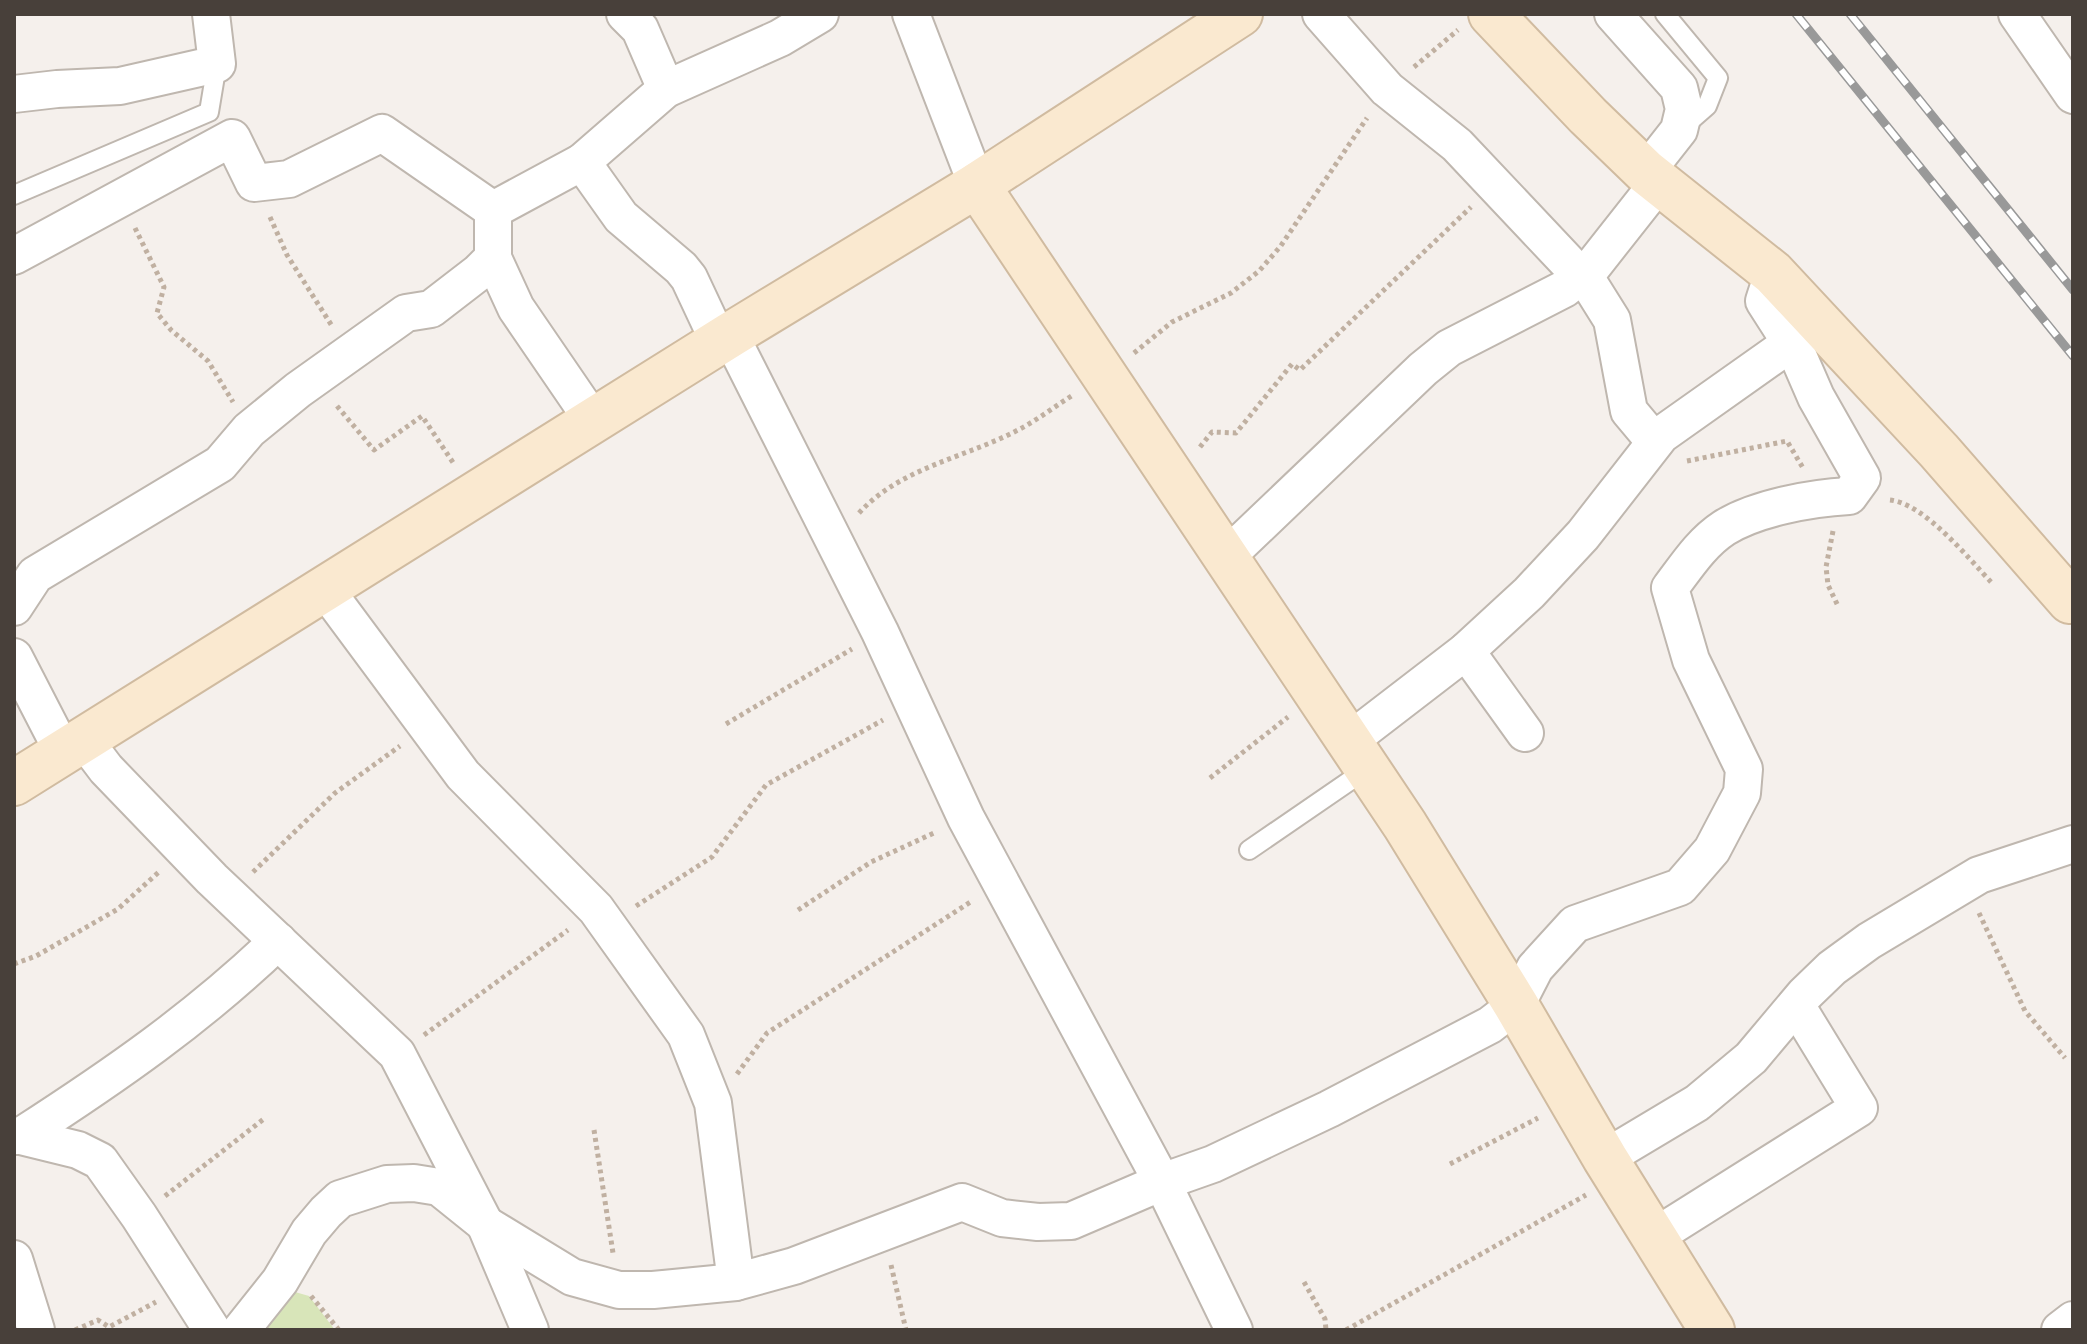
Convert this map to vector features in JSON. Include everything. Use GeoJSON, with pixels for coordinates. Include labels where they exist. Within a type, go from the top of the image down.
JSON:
{"type":"FeatureCollection","features":[{"type":"Feature","properties":{"kind":"street"},"geometry":{"type":"LineString","coordinates":[[14,94],[120,86],[217,64],[211,14]]}},
{"type":"Feature","properties":{"kind":"street"},"geometry":{"type":"LineString","coordinates":[[625,14],[640,29],[666,89]]}},
{"type":"Feature","properties":{"kind":"street"},"geometry":{"type":"LineString","coordinates":[[493,210],[582,162],[666,89],[780,38],[820,14]]}},
{"type":"Feature","properties":{"kind":"street"},"geometry":{"type":"LineString","coordinates":[[911,14],[977,185],[1358,755],[1516,1005],[1610,1168],[1712,1330]]}},
{"type":"Feature","properties":{"kind":"street"},"geometry":{"type":"LineString","coordinates":[[14,783],[977,185],[1240,14]]}},
{"type":"Feature","properties":{"kind":"street"},"geometry":{"type":"LineString","coordinates":[[1321,14],[1387,89],[1457,145],[1592,288],[1612,320],[1629,411],[1655,442]]}},
{"type":"Feature","properties":{"kind":"street"},"geometry":{"type":"LineString","coordinates":[[1226,557],[1423,369],[1449,348],[1564,289],[1592,267],[1653,177],[1679,130],[1684,109],[1679,88],[1613,14]]}},
{"type":"Feature","properties":{"kind":"street"},"geometry":{"type":"LineString","coordinates":[[2017,14],[2073,95]]}},
{"type":"Feature","properties":{"kind":"street"},"geometry":{"type":"LineString","coordinates":[[1479,19],[1653,177],[1773,273],[1939,451],[2072,602]]}},
{"type":"Feature","properties":{"kind":"street"},"geometry":{"type":"LineString","coordinates":[[14,256],[232,138],[254,183],[289,179],[382,133],[493,210]]}},
{"type":"Feature","properties":{"kind":"street"},"geometry":{"type":"LineString","coordinates":[[582,162],[621,217],[681,268],[725,339],[880,632],[999,883],[1162,1182],[1234,1330]]}},
{"type":"Feature","properties":{"kind":"street"},"geometry":{"type":"LineString","coordinates":[[493,210],[493,258],[516,308],[594,422]]}},
{"type":"Feature","properties":{"kind":"street"},"geometry":{"type":"LineString","coordinates":[[14,607],[35,575],[220,464],[249,430],[306,385],[406,313],[431,309],[493,258]]}},
{"type":"Feature","properties":{"kind":"street"},"geometry":{"type":"LineString","coordinates":[[241,1330],[280,1281],[309,1232],[340,1199],[387,1184],[414,1183],[439,1187],[485,1224],[572,1277],[619,1290],[736,1282],[794,1266],[962,1202],[1002,1218],[1038,1222],[1071,1221],[1213,1164],[1329,1109],[1490,1025],[1516,1005],[1535,968],[1575,924],[1680,887],[1712,850],[1742,793],[1744,769],[1691,660],[1670,588],[1696,552],[1724,528],[1758,514],[1821,498],[1849,496],[1862,478],[1816,397],[1791,343],[1764,301],[1773,273]]}},
{"type":"Feature","properties":{"kind":"street"},"geometry":{"type":"LineString","coordinates":[[1358,755],[1529,593],[1583,535],[1661,435],[1791,343]]}},
{"type":"Feature","properties":{"kind":"street"},"geometry":{"type":"LineString","coordinates":[[325,589],[463,775],[602,917],[686,1035],[713,1103],[736,1282]]}},
{"type":"Feature","properties":{"kind":"street"},"geometry":{"type":"LineString","coordinates":[[1466,651],[1525,733]]}},
{"type":"Feature","properties":{"kind":"street"},"geometry":{"type":"LineString","coordinates":[[14,657],[73,746],[106,769],[229,895],[397,1054],[485,1224],[530,1330]]}},
{"type":"Feature","properties":{"kind":"street"},"geometry":{"type":"LineString","coordinates":[[1610,1168],[1751,1058],[1832,968],[1869,941],[1979,875],[2073,844]]}},
{"type":"Feature","properties":{"kind":"street"},"geometry":{"type":"LineString","coordinates":[[17,1136],[122,1071],[231,986],[278,941]]}},
{"type":"Feature","properties":{"kind":"street"},"geometry":{"type":"LineString","coordinates":[[1654,1237],[1859,1108],[1796,1005]]}},
{"type":"Feature","properties":{"kind":"street"},"geometry":{"type":"LineString","coordinates":[[17,1136],[78,1150],[100,1161],[212,1330]]}},
{"type":"Feature","properties":{"kind":"street"},"geometry":{"type":"LineString","coordinates":[[14,1259],[36,1330]]}},
{"type":"Feature","properties":{"kind":"street"},"geometry":{"type":"LineString","coordinates":[[2060,1330],[2073,1320]]}},
{"type":"Feature","properties":{"kind":"lane"},"geometry":{"type":"LineString","coordinates":[[1665,14],[1718,78],[1707,106],[1679,130]]}},
{"type":"Feature","properties":{"kind":"lane"},"geometry":{"type":"LineString","coordinates":[[14,195],[209,112],[217,64]]}},
{"type":"Feature","properties":{"kind":"lane"},"geometry":{"type":"LineString","coordinates":[[1249,850],[1358,755]]}},
{"type":"Feature","properties":{"kind":"path"},"geometry":{"type":"LineString","coordinates":[[834,541],[868,504],[895,486],[942,460],[1016,431],[1105,375],[1172,322],[1231,293],[1259,271],[1280,247],[1387,89],[1479,19]]}},
{"type":"Feature","properties":{"kind":"path"},"geometry":{"type":"LineString","coordinates":[[254,183],[287,255],[349,354]]}},
{"type":"Feature","properties":{"kind":"path"},"geometry":{"type":"LineString","coordinates":[[1174,479],[1212,432],[1236,433],[1292,364],[1300,370],[1495,184]]}},
{"type":"Feature","properties":{"kind":"path"},"geometry":{"type":"LineString","coordinates":[[120,199],[164,287],[157,313],[171,330],[208,361],[249,430]]}},
{"type":"Feature","properties":{"kind":"path"},"geometry":{"type":"LineString","coordinates":[[306,385],[332,401],[347,415],[374,450],[422,416],[475,495]]}},
{"type":"Feature","properties":{"kind":"path"},"geometry":{"type":"LineString","coordinates":[[1849,496],[1902,502],[1954,543],[1992,583]]}},
{"type":"Feature","properties":{"kind":"path"},"geometry":{"type":"LineString","coordinates":[[726,724],[880,632]]}},
{"type":"Feature","properties":{"kind":"path"},"geometry":{"type":"LineString","coordinates":[[1210,778],[1318,694]]}},
{"type":"Feature","properties":{"kind":"path"},"geometry":{"type":"LineString","coordinates":[[397,1054],[602,917],[712,857],[766,785],[912,703]]}},
{"type":"Feature","properties":{"kind":"path"},"geometry":{"type":"LineString","coordinates":[[229,895],[335,793],[427,727]]}},
{"type":"Feature","properties":{"kind":"path"},"geometry":{"type":"LineString","coordinates":[[798,910],[871,862],[966,818]]}},
{"type":"Feature","properties":{"kind":"path"},"geometry":{"type":"LineString","coordinates":[[14,964],[36,956],[118,909],[184,849]]}},
{"type":"Feature","properties":{"kind":"path"},"geometry":{"type":"LineString","coordinates":[[713,1103],[767,1033],[999,883]]}},
{"type":"Feature","properties":{"kind":"path"},"geometry":{"type":"LineString","coordinates":[[1964,884],[2025,1011],[2065,1058]]}},
{"type":"Feature","properties":{"kind":"path"},"geometry":{"type":"LineString","coordinates":[[1450,1164],[1571,1100]]}},
{"type":"Feature","properties":{"kind":"path"},"geometry":{"type":"LineString","coordinates":[[139,1216],[265,1118]]}},
{"type":"Feature","properties":{"kind":"path"},"geometry":{"type":"LineString","coordinates":[[594,1130],[619,1290]]}},
{"type":"Feature","properties":{"kind":"path"},"geometry":{"type":"LineString","coordinates":[[1346,1330],[1610,1168]]}},
{"type":"Feature","properties":{"kind":"path"},"geometry":{"type":"LineString","coordinates":[[884,1233],[906,1330]]}},
{"type":"Feature","properties":{"kind":"path"},"geometry":{"type":"LineString","coordinates":[[1304,1282],[1325,1319],[1326,1330]]}},
{"type":"Feature","properties":{"kind":"path"},"geometry":{"type":"LineString","coordinates":[[75,1330],[98,1320],[109,1327],[185,1287]]}},
{"type":"Feature","properties":{"kind":"green space"},"geometry":{"type":"Polygon","coordinates":[[[295,1292],[309,1296],[335,1330],[265,1330],[295,1292]]]}},
{"type":"Feature","properties":{"kind":"railway"},"geometry":{"type":"LineString","coordinates":[[1796,14],[2073,356]]}},
{"type":"Feature","properties":{"kind":"railway"},"geometry":{"type":"LineString","coordinates":[[1850,14],[2073,290]]}}]}
